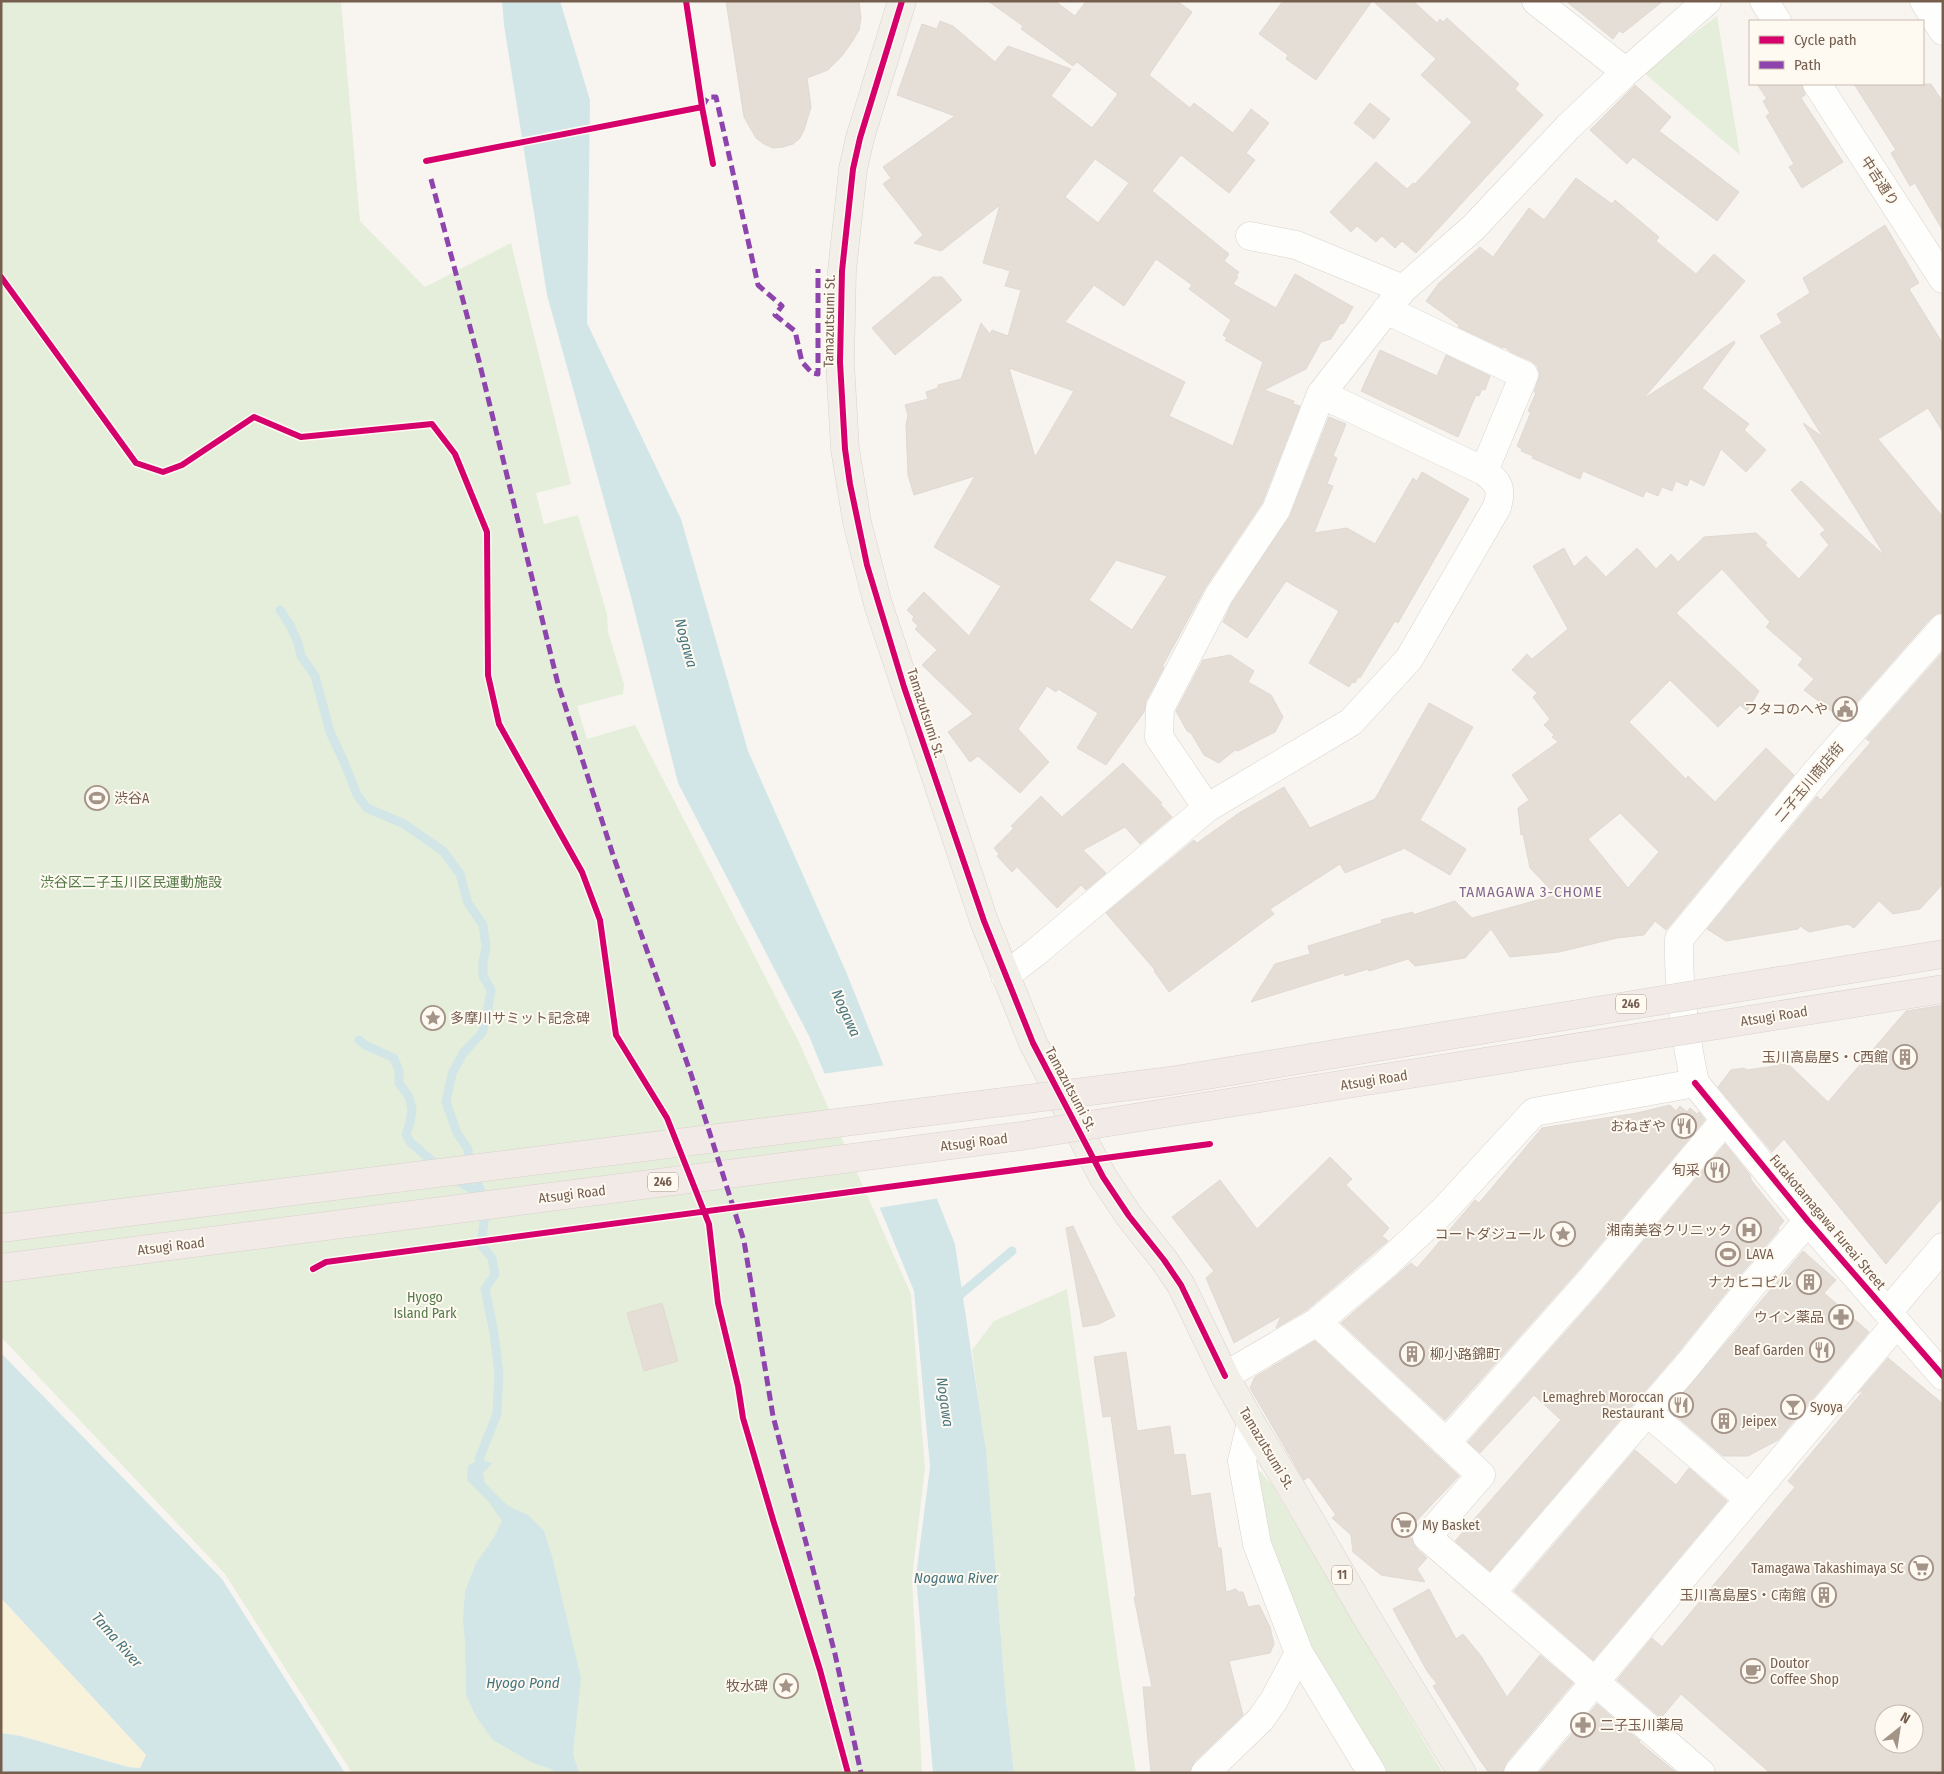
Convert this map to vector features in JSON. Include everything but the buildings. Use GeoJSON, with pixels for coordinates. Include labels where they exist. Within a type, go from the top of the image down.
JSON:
{"type":"FeatureCollection","features":[{"type":"Feature","properties":{"kind":"highway","name":"246"},"geometry":{"type":"LineString","coordinates":[[1,1228],[1170,1081],[1943,954]]}},
{"type":"Feature","properties":{"kind":"highway","name":"Atsugi Road"},"geometry":{"type":"LineString","coordinates":[[1,1268],[1021,1136],[1943,989]]}},
{"type":"Feature","properties":{"kind":"main road","name":"Tamazutsumi St."},"geometry":{"type":"LineString","coordinates":[[902,1],[853,169],[842,271],[840,362],[845,449],[857,522],[878,604],[984,921],[1033,1043],[1103,1177],[1129,1216],[1181,1285],[1225,1376],[1251,1423],[1462,1773]]}},
{"type":"Feature","properties":{"kind":"street"},"geometry":{"type":"LineString","coordinates":[[1536,1],[1626,72]]}},
{"type":"Feature","properties":{"kind":"street"},"geometry":{"type":"LineString","coordinates":[[1208,808],[1160,738],[1160,708],[1219,595],[1276,510],[1321,394],[1402,289],[1474,228],[1568,127],[1626,72],[1708,1]]}},
{"type":"Feature","properties":{"kind":"street"},"geometry":{"type":"LineString","coordinates":[[1764,1],[1776,20]]}},
{"type":"Feature","properties":{"kind":"street"},"geometry":{"type":"LineString","coordinates":[[1924,1],[1943,31]]}},
{"type":"Feature","properties":{"kind":"street","name":"中吉通り"},"geometry":{"type":"LineString","coordinates":[[1818,85],[1943,279]]}},
{"type":"Feature","properties":{"kind":"street"},"geometry":{"type":"LineString","coordinates":[[1250,236],[1296,244],[1402,289]]}},
{"type":"Feature","properties":{"kind":"street"},"geometry":{"type":"LineString","coordinates":[[1386,310],[1524,375],[1484,470]]}},
{"type":"Feature","properties":{"kind":"street"},"geometry":{"type":"LineString","coordinates":[[1005,976],[1208,808],[1351,722],[1409,659],[1497,507],[1500,496],[1498,483],[1484,470],[1321,394]]}},
{"type":"Feature","properties":{"kind":"street","name":"二子玉川商店街"},"geometry":{"type":"LineString","coordinates":[[1695,1083],[1690,1060],[1680,972],[1679,939],[1817,771],[1943,628]]}},
{"type":"Feature","properties":{"kind":"street"},"geometry":{"type":"LineString","coordinates":[[1225,1376],[1317,1322],[1385,1265],[1444,1210],[1534,1112],[1695,1083]]}},
{"type":"Feature","properties":{"kind":"street","name":"Futakotamagawa Fureai Street"},"geometry":{"type":"LineString","coordinates":[[1695,1083],[1808,1221],[1943,1376]]}},
{"type":"Feature","properties":{"kind":"street"},"geometry":{"type":"LineString","coordinates":[[1447,1442],[1588,1283],[1725,1120]]}},
{"type":"Feature","properties":{"kind":"street"},"geometry":{"type":"LineString","coordinates":[[1492,1592],[1687,1366],[1753,1284],[1808,1221]]}},
{"type":"Feature","properties":{"kind":"street"},"geometry":{"type":"LineString","coordinates":[[1518,1773],[1748,1498],[1893,1318],[1943,1246]]}},
{"type":"Feature","properties":{"kind":"street"},"geometry":{"type":"LineString","coordinates":[[1317,1322],[1481,1475],[1427,1537],[1701,1773]]}},
{"type":"Feature","properties":{"kind":"street"},"geometry":{"type":"LineString","coordinates":[[1647,1412],[1748,1498]]}},
{"type":"Feature","properties":{"kind":"street"},"geometry":{"type":"LineString","coordinates":[[1251,1423],[1242,1461],[1257,1544],[1298,1653],[1372,1773]]}},
{"type":"Feature","properties":{"kind":"street"},"geometry":{"type":"LineString","coordinates":[[1206,1773],[1261,1720],[1274,1700],[1298,1653]]}},
{"type":"Feature","properties":{"kind":"green space"},"geometry":{"type":"Polygon","coordinates":[[[1,1],[341,1],[360,221],[425,287],[511,243],[571,484],[536,493],[544,524],[578,515],[607,614],[608,632],[624,684],[623,694],[577,706],[587,739],[635,725],[799,1042],[911,1294],[925,1468],[912,1578],[922,1773],[352,1773],[225,1574],[1,1337],[1,1]]]}},
{"type":"Feature","properties":{"kind":"green space"},"geometry":{"type":"Polygon","coordinates":[[[1717,16],[1740,155],[1643,72],[1717,16]]]}},
{"type":"Feature","properties":{"kind":"green space"},"geometry":{"type":"Polygon","coordinates":[[[1067,1289],[1119,1668],[1136,1773],[1014,1773],[1006,1701],[986,1458],[972,1350],[994,1321],[1067,1289]]]}},
{"type":"Feature","properties":{"kind":"green space"},"geometry":{"type":"Polygon","coordinates":[[[1260,1471],[1272,1485],[1443,1773],[1382,1773],[1317,1667],[1273,1570],[1257,1473],[1260,1471]]]}},
{"type":"Feature","properties":{"kind":"sand"},"geometry":{"type":"Polygon","coordinates":[[[1,1598],[146,1755],[140,1768],[128,1767],[21,1736],[1,1733],[1,1598]]]}},
{"type":"Feature","properties":{"kind":"water","name":"Nogawa River"},"geometry":{"type":"Polygon","coordinates":[[[502,1],[560,1],[590,100],[587,323],[681,519],[748,751],[847,974],[955,1244],[986,1451],[1006,1701],[1014,1773],[933,1773],[916,1576],[930,1467],[914,1291],[809,1036],[678,783],[631,597],[547,295],[504,25],[502,1]]]}},
{"type":"Feature","properties":{"kind":"water","name":"Tama River"},"geometry":{"type":"Polygon","coordinates":[[[1,1353],[222,1579],[345,1773],[1,1773],[1,1733],[21,1736],[128,1767],[140,1768],[146,1755],[1,1598],[1,1353]]]}},
{"type":"Feature","properties":{"kind":"water","name":"Hyogo Pond"},"geometry":{"type":"Polygon","coordinates":[[[479,1459],[492,1463],[483,1473],[485,1483],[508,1506],[528,1515],[544,1531],[552,1556],[581,1678],[573,1754],[579,1773],[556,1773],[551,1769],[531,1762],[493,1740],[477,1718],[466,1695],[463,1621],[465,1591],[476,1563],[493,1539],[502,1521],[488,1501],[467,1480],[468,1466],[479,1459]]]}},
{"type":"Feature","properties":{"kind":"pier"},"geometry":{"type":"Polygon","coordinates":[[[886,1065],[940,1198],[877,1208],[822,1074],[886,1065]]]}},
{"type":"Feature","properties":{"kind":"waterway"},"geometry":{"type":"LineString","coordinates":[[280,610],[290,625],[298,643],[301,656],[315,676],[330,732],[357,795],[367,808],[404,824],[443,851],[460,874],[468,903],[483,925],[486,947],[483,976],[491,990],[486,1020],[482,1033],[463,1053],[452,1074],[446,1102],[457,1133],[468,1149],[469,1163],[483,1196],[485,1214],[481,1245],[492,1258],[495,1274],[485,1289],[494,1333],[499,1373],[497,1414],[479,1459]]}},
{"type":"Feature","properties":{"kind":"waterway"},"geometry":{"type":"LineString","coordinates":[[359,1040],[365,1045],[394,1058],[399,1071],[399,1083],[409,1097],[412,1109],[406,1134],[410,1142],[439,1167]]}},
{"type":"Feature","properties":{"kind":"waterway"},"geometry":{"type":"LineString","coordinates":[[453,1178],[483,1196]]}},
{"type":"Feature","properties":{"kind":"waterway"},"geometry":{"type":"LineString","coordinates":[[955,1299],[1012,1251]]}},
{"type":"Feature","properties":{"kind":"marked path"},"geometry":{"type":"LineString","coordinates":[[702,107],[708,97],[716,97],[758,285],[782,306],[775,315],[795,331],[802,362],[812,373],[818,374],[818,269]]}},
{"type":"Feature","properties":{"kind":"marked path"},"geometry":{"type":"LineString","coordinates":[[431,179],[479,361],[558,684],[614,858],[691,1074],[744,1241],[773,1416],[835,1654],[861,1773]]}},
{"type":"Feature","properties":{"kind":"cycle path"},"geometry":{"type":"LineString","coordinates":[[686,1],[702,107],[713,164]]}},
{"type":"Feature","properties":{"kind":"cycle path"},"geometry":{"type":"LineString","coordinates":[[902,1],[860,138],[853,169],[842,271],[840,362],[845,449],[850,484],[867,565],[904,687],[984,921],[1033,1043],[1103,1177],[1129,1216],[1181,1285],[1225,1376]]}},
{"type":"Feature","properties":{"kind":"cycle path"},"geometry":{"type":"LineString","coordinates":[[426,161],[702,107]]}},
{"type":"Feature","properties":{"kind":"cycle path"},"geometry":{"type":"LineString","coordinates":[[1,277],[136,463],[163,472],[182,465],[254,417],[301,437],[432,424],[455,454],[487,532],[488,675],[499,724],[582,872],[600,920],[616,1035],[667,1118],[709,1224],[718,1303],[738,1386],[743,1418],[820,1670],[848,1773]]}},
{"type":"Feature","properties":{"kind":"cycle path"},"geometry":{"type":"LineString","coordinates":[[1695,1083],[1808,1221],[1943,1376]]}},
{"type":"Feature","properties":{"kind":"cycle path"},"geometry":{"type":"LineString","coordinates":[[313,1269],[326,1262],[1210,1144]]}},
{"type":"Feature","properties":{"kind":"place","name":"フタコのへや"},"geometry":{"type":"Point","coordinates":[1845,709]}},
{"type":"Feature","properties":{"kind":"place","name":"渋谷A"},"geometry":{"type":"Point","coordinates":[97,798]}},
{"type":"Feature","properties":{"kind":"place","name":"多摩川サミット記念碑"},"geometry":{"type":"Point","coordinates":[433,1018]}},
{"type":"Feature","properties":{"kind":"place","name":"玉川高島屋S・C西館"},"geometry":{"type":"Point","coordinates":[1905,1057]}},
{"type":"Feature","properties":{"kind":"place","name":"おねぎや"},"geometry":{"type":"Point","coordinates":[1684,1126]}},
{"type":"Feature","properties":{"kind":"place","name":"旬采"},"geometry":{"type":"Point","coordinates":[1717,1170]}},
{"type":"Feature","properties":{"kind":"place","name":"湘南美容クリニック"},"geometry":{"type":"Point","coordinates":[1749,1230]}},
{"type":"Feature","properties":{"kind":"place","name":"コートダジュール"},"geometry":{"type":"Point","coordinates":[1563,1234]}},
{"type":"Feature","properties":{"kind":"place","name":"LAVA"},"geometry":{"type":"Point","coordinates":[1728,1254]}},
{"type":"Feature","properties":{"kind":"place","name":"ナカヒコビル"},"geometry":{"type":"Point","coordinates":[1809,1282]}},
{"type":"Feature","properties":{"kind":"place","name":"ウイン薬品"},"geometry":{"type":"Point","coordinates":[1841,1317]}},
{"type":"Feature","properties":{"kind":"place","name":"Beaf Garden"},"geometry":{"type":"Point","coordinates":[1822,1350]}},
{"type":"Feature","properties":{"kind":"place","name":"柳小路錦町"},"geometry":{"type":"Point","coordinates":[1412,1354]}},
{"type":"Feature","properties":{"kind":"place","name":"Lemaghreb Moroccan Restaurant"},"geometry":{"type":"Point","coordinates":[1681,1405]}},
{"type":"Feature","properties":{"kind":"place","name":"Syoya"},"geometry":{"type":"Point","coordinates":[1793,1407]}},
{"type":"Feature","properties":{"kind":"place","name":"Jeipex"},"geometry":{"type":"Point","coordinates":[1724,1421]}},
{"type":"Feature","properties":{"kind":"place","name":"My Basket"},"geometry":{"type":"Point","coordinates":[1404,1525]}},
{"type":"Feature","properties":{"kind":"place","name":"Tamagawa Takashimaya SC"},"geometry":{"type":"Point","coordinates":[1921,1568]}},
{"type":"Feature","properties":{"kind":"place","name":"玉川高島屋S・C南館"},"geometry":{"type":"Point","coordinates":[1824,1595]}},
{"type":"Feature","properties":{"kind":"place","name":"Doutor Coffee Shop"},"geometry":{"type":"Point","coordinates":[1753,1671]}},
{"type":"Feature","properties":{"kind":"place","name":"牧水碑"},"geometry":{"type":"Point","coordinates":[786,1686]}},
{"type":"Feature","properties":{"kind":"place","name":"二子玉川薬局"},"geometry":{"type":"Point","coordinates":[1583,1725]}},
{"type":"Feature","properties":{"kind":"district","name":"TAMAGAWA 3-CHOME"},"geometry":{"type":"Point","coordinates":[1531,892]}},
{"type":"Feature","properties":{"kind":"water label","name":"Nogawa"},"geometry":{"type":"Point","coordinates":[686,643]}},
{"type":"Feature","properties":{"kind":"water label","name":"Nogawa"},"geometry":{"type":"Point","coordinates":[846,1013]}},
{"type":"Feature","properties":{"kind":"water label","name":"Nogawa"},"geometry":{"type":"Point","coordinates":[945,1402]}},
{"type":"Feature","properties":{"kind":"park label","name":"渋谷区二子玉川区民運動施設"},"geometry":{"type":"Point","coordinates":[131,882]}},
{"type":"Feature","properties":{"kind":"park label","name":"Hyogo Island Park"},"geometry":{"type":"Point","coordinates":[425,1305]}}]}
